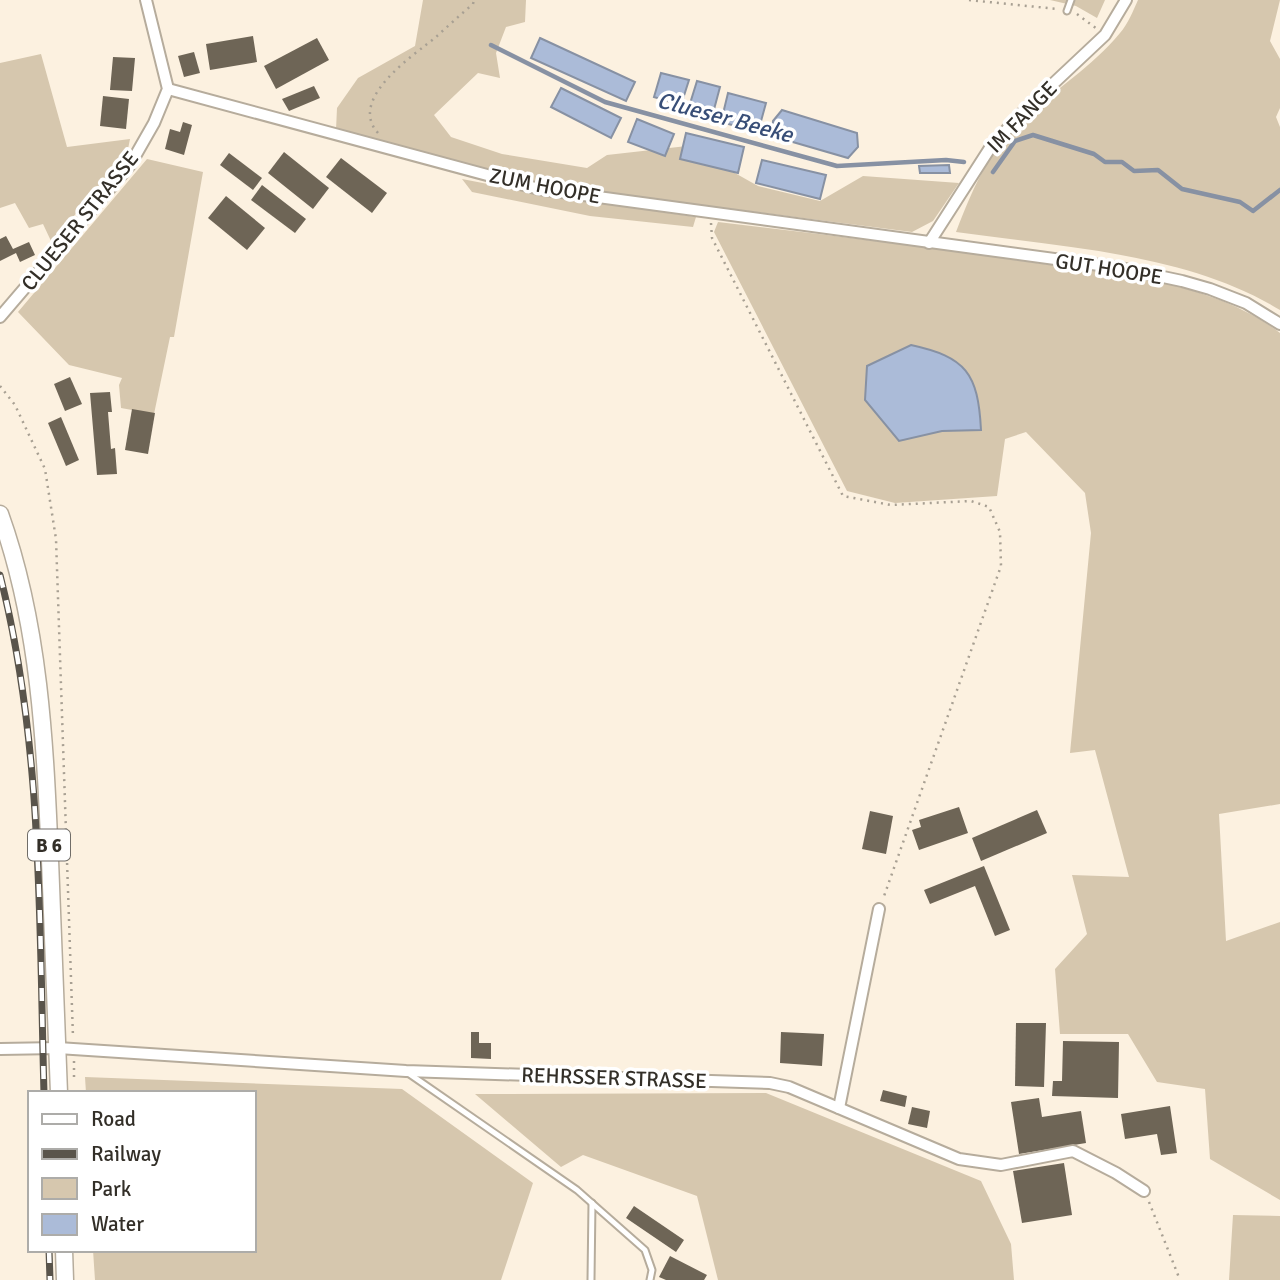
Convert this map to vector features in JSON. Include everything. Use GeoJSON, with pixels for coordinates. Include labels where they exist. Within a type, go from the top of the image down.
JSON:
{"type":"FeatureCollection","features":[{"type":"Feature","properties":{"kind":"main road","name":"B 6"},"geometry":{"type":"LineString","coordinates":[[0,514],[23,598],[35,664],[45,751],[59,1091]]}},
{"type":"Feature","properties":{"kind":"main road"},"geometry":{"type":"LineString","coordinates":[[64,1252],[65,1280]]}},
{"type":"Feature","properties":{"kind":"street"},"geometry":{"type":"LineString","coordinates":[[146,0],[168,89]]}},
{"type":"Feature","properties":{"kind":"street","name":"IM FANGE"},"geometry":{"type":"LineString","coordinates":[[929,243],[990,148],[1022,113],[1105,35],[1126,0]]}},
{"type":"Feature","properties":{"kind":"street","name":"ZUM HOOPE"},"geometry":{"type":"LineString","coordinates":[[168,89],[539,189],[929,243]]}},
{"type":"Feature","properties":{"kind":"street","name":"CLUESER STRASSE"},"geometry":{"type":"LineString","coordinates":[[0,317],[130,164],[154,123],[168,89]]}},
{"type":"Feature","properties":{"kind":"street","name":"GUT HOOPE"},"geometry":{"type":"LineString","coordinates":[[929,243],[1121,268],[1182,281],[1246,303],[1280,324]]}},
{"type":"Feature","properties":{"kind":"street"},"geometry":{"type":"LineString","coordinates":[[839,1108],[879,909]]}},
{"type":"Feature","properties":{"kind":"street","name":"REHRSSER STRASSE"},"geometry":{"type":"LineString","coordinates":[[0,1049],[58,1048],[406,1071],[770,1083],[789,1087],[958,1159],[1001,1165],[1073,1151],[1144,1191]]}},
{"type":"Feature","properties":{"kind":"lane"},"geometry":{"type":"LineString","coordinates":[[1067,10],[1071,0]]}},
{"type":"Feature","properties":{"kind":"lane"},"geometry":{"type":"LineString","coordinates":[[406,1071],[577,1190],[645,1250],[652,1270],[650,1280]]}},
{"type":"Feature","properties":{"kind":"lane"},"geometry":{"type":"LineString","coordinates":[[591,1280],[592,1203]]}},
{"type":"Feature","properties":{"kind":"path"},"geometry":{"type":"LineString","coordinates":[[394,151],[372,127],[370,112],[380,85],[405,59],[435,37],[473,2],[469,0]]}},
{"type":"Feature","properties":{"kind":"path"},"geometry":{"type":"LineString","coordinates":[[969,0],[1072,11],[1105,35]]}},
{"type":"Feature","properties":{"kind":"path"},"geometry":{"type":"LineString","coordinates":[[712,238],[843,496],[891,505],[971,500],[989,507],[1000,532],[1001,566],[879,909]]}},
{"type":"Feature","properties":{"kind":"path"},"geometry":{"type":"LineString","coordinates":[[1144,1191],[1180,1280]]}},
{"type":"Feature","properties":{"kind":"green space"},"geometry":{"type":"Polygon","coordinates":[[[423,0],[526,0],[525,22],[506,27],[496,53],[500,78],[478,73],[434,115],[451,137],[502,154],[587,168],[607,155],[687,146],[758,186],[820,201],[863,176],[959,183],[933,221],[912,232],[539,184],[336,130],[337,108],[358,78],[415,46],[423,0]]]}},
{"type":"Feature","properties":{"kind":"green space"},"geometry":{"type":"Polygon","coordinates":[[[1050,0],[1105,0],[1097,18],[1076,6],[1050,0]]]}},
{"type":"Feature","properties":{"kind":"green space"},"geometry":{"type":"Polygon","coordinates":[[[1138,0],[1280,0],[1270,41],[1280,59],[1280,108],[1276,117],[1280,127],[1280,310],[1244,291],[1164,264],[1080,248],[956,232],[976,185],[1000,145],[1036,108],[1109,45],[1125,26],[1138,0]]]}},
{"type":"Feature","properties":{"kind":"green space"},"geometry":{"type":"Polygon","coordinates":[[[41,54],[67,147],[130,139],[126,159],[51,241],[43,224],[29,228],[15,203],[0,208],[0,63],[41,54]]]}},
{"type":"Feature","properties":{"kind":"green space"},"geometry":{"type":"Polygon","coordinates":[[[147,159],[203,172],[174,337],[170,337],[154,414],[121,408],[119,385],[122,378],[69,365],[18,312],[147,159]]]}},
{"type":"Feature","properties":{"kind":"green space"},"geometry":{"type":"Polygon","coordinates":[[[462,179],[539,194],[696,217],[693,227],[590,216],[472,192],[462,179]]]}},
{"type":"Feature","properties":{"kind":"green space"},"geometry":{"type":"Polygon","coordinates":[[[718,222],[941,249],[1154,281],[1221,300],[1280,333],[1280,804],[1219,814],[1226,941],[1280,922],[1280,1200],[1210,1159],[1205,1089],[1157,1082],[1128,1034],[1060,1034],[1055,969],[1087,934],[1072,875],[1129,877],[1095,750],[1070,753],[1091,533],[1085,493],[1026,432],[1005,439],[997,496],[895,503],[847,491],[714,232],[718,222]]]}},
{"type":"Feature","properties":{"kind":"green space"},"geometry":{"type":"Polygon","coordinates":[[[85,1077],[402,1089],[533,1183],[501,1280],[95,1280],[93,1252],[256,1252],[256,1091],[86,1091],[85,1077]]]}},
{"type":"Feature","properties":{"kind":"green space"},"geometry":{"type":"Polygon","coordinates":[[[766,1093],[981,1181],[1011,1244],[1014,1280],[718,1280],[697,1196],[583,1155],[561,1167],[475,1094],[766,1093]]]}},
{"type":"Feature","properties":{"kind":"green space"},"geometry":{"type":"Polygon","coordinates":[[[1233,1215],[1280,1216],[1280,1280],[1229,1280],[1233,1215]]]}},
{"type":"Feature","properties":{"kind":"water"},"geometry":{"type":"Polygon","coordinates":[[[540,38],[635,82],[626,101],[531,58],[540,38]]]}},
{"type":"Feature","properties":{"kind":"water"},"geometry":{"type":"Polygon","coordinates":[[[661,73],[689,80],[681,105],[654,97],[661,73]]]}},
{"type":"Feature","properties":{"kind":"water"},"geometry":{"type":"Polygon","coordinates":[[[697,81],[720,87],[712,117],[688,110],[697,81]]]}},
{"type":"Feature","properties":{"kind":"water"},"geometry":{"type":"Polygon","coordinates":[[[561,88],[621,118],[611,138],[551,107],[561,88]]]}},
{"type":"Feature","properties":{"kind":"water"},"geometry":{"type":"Polygon","coordinates":[[[728,93],[766,103],[758,132],[721,122],[728,93]]]}},
{"type":"Feature","properties":{"kind":"water"},"geometry":{"type":"Polygon","coordinates":[[[782,110],[857,133],[858,147],[848,158],[772,136],[773,121],[782,110]]]}},
{"type":"Feature","properties":{"kind":"water"},"geometry":{"type":"Polygon","coordinates":[[[637,119],[674,134],[665,156],[628,142],[637,119]]]}},
{"type":"Feature","properties":{"kind":"water"},"geometry":{"type":"Polygon","coordinates":[[[686,133],[744,147],[738,173],[680,159],[686,133]]]}},
{"type":"Feature","properties":{"kind":"water"},"geometry":{"type":"Polygon","coordinates":[[[762,160],[826,175],[820,199],[756,183],[762,160]]]}},
{"type":"Feature","properties":{"kind":"water"},"geometry":{"type":"Polygon","coordinates":[[[949,165],[950,173],[920,173],[919,166],[949,165]]]}},
{"type":"Feature","properties":{"kind":"water"},"geometry":{"type":"Polygon","coordinates":[[[911,345],[945,355],[965,371],[977,394],[981,430],[942,431],[899,441],[865,400],[867,366],[911,345]]]}},
{"type":"Feature","properties":{"kind":"building"},"geometry":{"type":"Polygon","coordinates":[[[253,36],[257,62],[210,70],[206,44],[253,36]]]}},
{"type":"Feature","properties":{"kind":"building"},"geometry":{"type":"Polygon","coordinates":[[[317,38],[329,60],[276,89],[264,66],[317,38]]]}},
{"type":"Feature","properties":{"kind":"building"},"geometry":{"type":"Polygon","coordinates":[[[194,52],[200,73],[184,77],[178,56],[194,52]]]}},
{"type":"Feature","properties":{"kind":"building"},"geometry":{"type":"Polygon","coordinates":[[[113,57],[135,58],[132,91],[110,90],[113,57]]]}},
{"type":"Feature","properties":{"kind":"building"},"geometry":{"type":"Polygon","coordinates":[[[314,86],[320,98],[289,111],[282,99],[314,86]]]}},
{"type":"Feature","properties":{"kind":"building"},"geometry":{"type":"Polygon","coordinates":[[[103,96],[129,99],[126,129],[100,126],[103,96]]]}},
{"type":"Feature","properties":{"kind":"building"},"geometry":{"type":"Polygon","coordinates":[[[183,122],[192,125],[184,155],[165,149],[170,129],[180,132],[183,122]]]}},
{"type":"Feature","properties":{"kind":"building"},"geometry":{"type":"Polygon","coordinates":[[[284,152],[329,188],[313,209],[268,173],[284,152]]]}},
{"type":"Feature","properties":{"kind":"building"},"geometry":{"type":"Polygon","coordinates":[[[229,153],[262,178],[253,190],[220,165],[229,153]]]}},
{"type":"Feature","properties":{"kind":"building"},"geometry":{"type":"Polygon","coordinates":[[[341,158],[387,193],[372,213],[326,177],[341,158]]]}},
{"type":"Feature","properties":{"kind":"building"},"geometry":{"type":"Polygon","coordinates":[[[262,185],[306,219],[295,233],[251,200],[262,185]]]}},
{"type":"Feature","properties":{"kind":"building"},"geometry":{"type":"Polygon","coordinates":[[[226,196],[265,228],[247,250],[208,218],[226,196]]]}},
{"type":"Feature","properties":{"kind":"building"},"geometry":{"type":"Polygon","coordinates":[[[6,236],[13,249],[29,242],[35,255],[20,262],[16,253],[0,261],[0,239],[6,236]]]}},
{"type":"Feature","properties":{"kind":"building"},"geometry":{"type":"Polygon","coordinates":[[[70,377],[82,404],[65,411],[54,384],[70,377]]]}},
{"type":"Feature","properties":{"kind":"building"},"geometry":{"type":"Polygon","coordinates":[[[110,392],[112,412],[108,412],[111,449],[115,448],[117,474],[97,475],[90,393],[110,392]]]}},
{"type":"Feature","properties":{"kind":"building"},"geometry":{"type":"Polygon","coordinates":[[[132,409],[155,413],[148,454],[125,450],[132,409]]]}},
{"type":"Feature","properties":{"kind":"building"},"geometry":{"type":"Polygon","coordinates":[[[61,417],[79,460],[66,466],[48,423],[61,417]]]}},
{"type":"Feature","properties":{"kind":"building"},"geometry":{"type":"Polygon","coordinates":[[[959,807],[968,833],[919,850],[912,830],[921,827],[919,820],[959,807]]]}},
{"type":"Feature","properties":{"kind":"building"},"geometry":{"type":"Polygon","coordinates":[[[1037,810],[1047,833],[981,861],[972,838],[1037,810]]]}},
{"type":"Feature","properties":{"kind":"building"},"geometry":{"type":"Polygon","coordinates":[[[870,811],[893,816],[886,854],[862,849],[870,811]]]}},
{"type":"Feature","properties":{"kind":"building"},"geometry":{"type":"Polygon","coordinates":[[[984,866],[1010,930],[995,936],[975,886],[930,904],[924,890],[984,866]]]}},
{"type":"Feature","properties":{"kind":"building"},"geometry":{"type":"Polygon","coordinates":[[[1016,1023],[1046,1023],[1044,1087],[1015,1086],[1016,1023]]]}},
{"type":"Feature","properties":{"kind":"building"},"geometry":{"type":"Polygon","coordinates":[[[471,1032],[479,1032],[479,1043],[491,1043],[491,1059],[471,1058],[471,1032]]]}},
{"type":"Feature","properties":{"kind":"building"},"geometry":{"type":"Polygon","coordinates":[[[781,1032],[824,1034],[822,1066],[780,1063],[781,1032]]]}},
{"type":"Feature","properties":{"kind":"building"},"geometry":{"type":"Polygon","coordinates":[[[1063,1041],[1119,1042],[1118,1098],[1052,1096],[1053,1081],[1062,1081],[1063,1041]]]}},
{"type":"Feature","properties":{"kind":"building"},"geometry":{"type":"Polygon","coordinates":[[[883,1090],[907,1096],[905,1107],[880,1101],[883,1090]]]}},
{"type":"Feature","properties":{"kind":"building"},"geometry":{"type":"Polygon","coordinates":[[[1039,1098],[1042,1117],[1081,1111],[1086,1143],[1019,1154],[1011,1102],[1039,1098]]]}},
{"type":"Feature","properties":{"kind":"building"},"geometry":{"type":"Polygon","coordinates":[[[1170,1106],[1177,1153],[1161,1155],[1157,1134],[1125,1139],[1121,1114],[1170,1106]]]}},
{"type":"Feature","properties":{"kind":"building"},"geometry":{"type":"Polygon","coordinates":[[[912,1107],[930,1111],[927,1128],[908,1124],[912,1107]]]}},
{"type":"Feature","properties":{"kind":"building"},"geometry":{"type":"Polygon","coordinates":[[[1064,1163],[1072,1215],[1022,1223],[1013,1171],[1064,1163]]]}},
{"type":"Feature","properties":{"kind":"building"},"geometry":{"type":"Polygon","coordinates":[[[634,1206],[684,1240],[676,1252],[626,1218],[634,1206]]]}},
{"type":"Feature","properties":{"kind":"building"},"geometry":{"type":"Polygon","coordinates":[[[670,1256],[707,1275],[704,1280],[666,1280],[659,1277],[670,1256]]]}},
{"type":"Feature","properties":{"kind":"waterway","name":"Clueser Beeke"},"geometry":{"type":"LineString","coordinates":[[491,45],[605,102],[837,166],[946,160],[964,162]]}},
{"type":"Feature","properties":{"kind":"waterway","name":"Clueser Beeke"},"geometry":{"type":"LineString","coordinates":[[993,172],[1015,141],[1033,135],[1094,154],[1105,162],[1122,162],[1134,171],[1158,170],[1182,189],[1240,202],[1253,211],[1280,190]]}},
{"type":"Feature","properties":{"kind":"railway"},"geometry":{"type":"LineString","coordinates":[[0,575],[14,639],[32,768],[39,898],[44,1091]]}},
{"type":"Feature","properties":{"kind":"railway"},"geometry":{"type":"LineString","coordinates":[[49,1252],[50,1280]]}}]}
